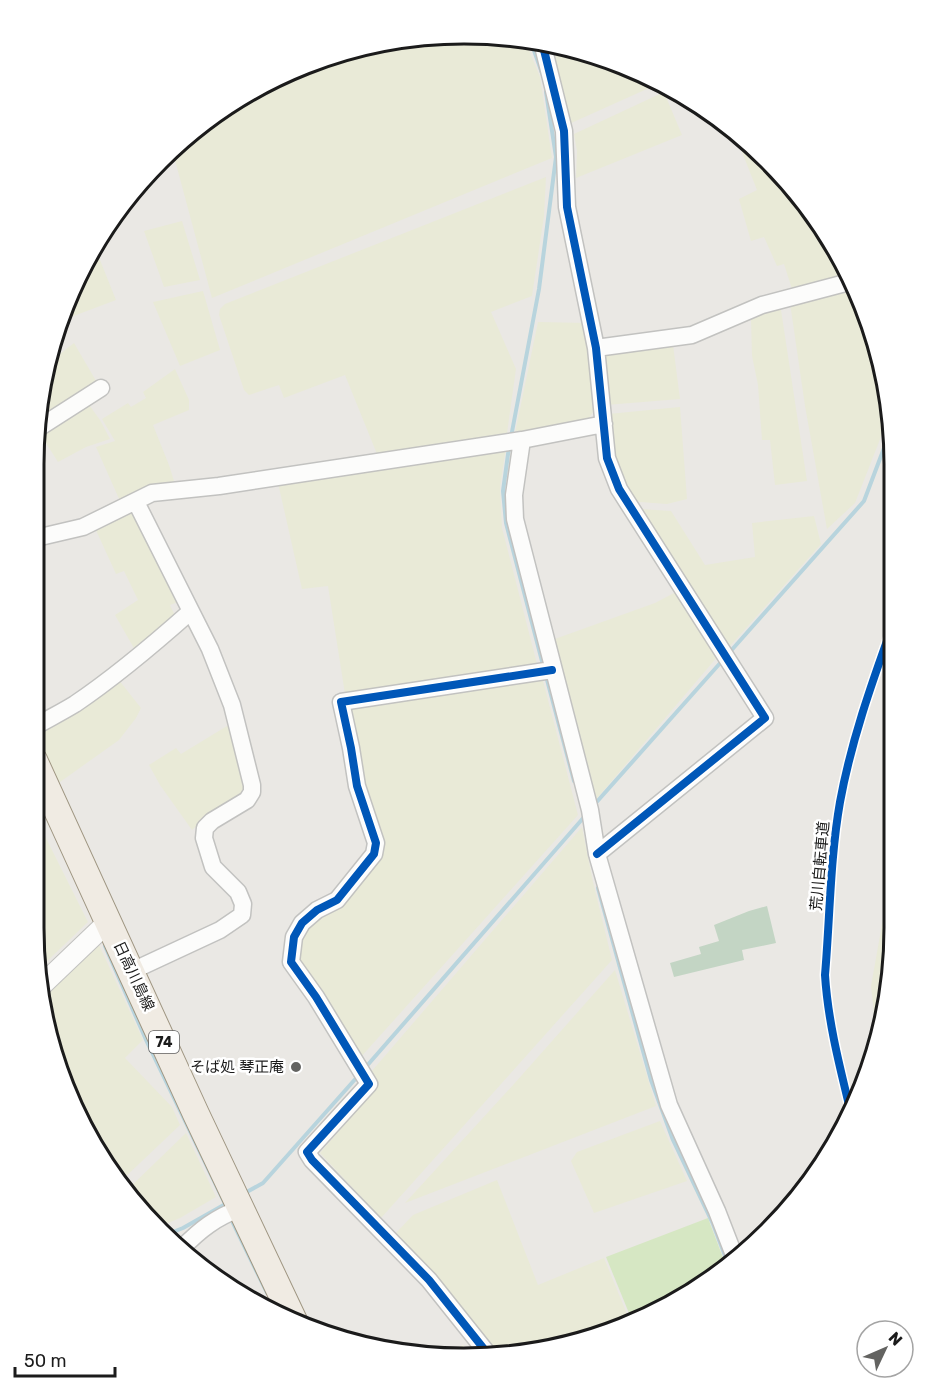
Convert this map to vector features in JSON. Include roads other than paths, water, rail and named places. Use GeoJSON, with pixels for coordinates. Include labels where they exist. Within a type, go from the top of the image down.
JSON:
{"type":"FeatureCollection","features":[{"type":"Feature","properties":{"kind":"main road","name":"日高川島線"},"geometry":{"type":"LineString","coordinates":[[44,781],[288,1309]]}},
{"type":"Feature","properties":{"kind":"street"},"geometry":{"type":"LineString","coordinates":[[544,52],[564,131],[567,207],[596,348],[608,458],[619,489],[765,718],[597,854]]}},
{"type":"Feature","properties":{"kind":"street"},"geometry":{"type":"LineString","coordinates":[[596,348],[692,335],[762,305],[843,284]]}},
{"type":"Feature","properties":{"kind":"street"},"geometry":{"type":"LineString","coordinates":[[45,424],[101,388]]}},
{"type":"Feature","properties":{"kind":"street"},"geometry":{"type":"LineString","coordinates":[[44,536],[83,527],[152,494],[522,440],[604,424]]}},
{"type":"Feature","properties":{"kind":"street"},"geometry":{"type":"LineString","coordinates":[[522,440],[514,495],[515,519],[552,670],[590,810],[597,854],[669,1105],[732,1250]]}},
{"type":"Feature","properties":{"kind":"street"},"geometry":{"type":"LineString","coordinates":[[132,970],[220,930],[242,915],[243,904],[237,892],[213,867],[204,838],[205,828],[212,821],[247,801],[252,792],[250,772],[224,684],[202,630],[190,612],[136,502]]}},
{"type":"Feature","properties":{"kind":"street"},"geometry":{"type":"LineString","coordinates":[[44,721],[97,688],[153,645],[190,612]]}},
{"type":"Feature","properties":{"kind":"street"},"geometry":{"type":"LineString","coordinates":[[483,1347],[429,1280],[307,1152],[369,1084],[316,997],[291,962],[294,937],[302,923],[317,910],[337,900],[374,854],[376,843],[357,786],[341,702],[552,670]]}},
{"type":"Feature","properties":{"kind":"street"},"geometry":{"type":"LineString","coordinates":[[47,980],[109,921]]}},
{"type":"Feature","properties":{"kind":"street"},"geometry":{"type":"LineString","coordinates":[[187,1243],[205,1226],[241,1208]]}},
{"type":"Feature","properties":{"kind":"waterway"},"geometry":{"type":"LineString","coordinates":[[534,50],[542,73]]}},
{"type":"Feature","properties":{"kind":"waterway"},"geometry":{"type":"LineString","coordinates":[[511,437],[539,289],[556,157],[546,92]]}},
{"type":"Feature","properties":{"kind":"waterway"},"geometry":{"type":"LineString","coordinates":[[509,447],[503,491],[506,523],[543,665]]}},
{"type":"Feature","properties":{"kind":"waterway"},"geometry":{"type":"LineString","coordinates":[[729,653],[864,501],[883,450]]}},
{"type":"Feature","properties":{"kind":"waterway"},"geometry":{"type":"LineString","coordinates":[[594,805],[722,661]]}},
{"type":"Feature","properties":{"kind":"waterway"},"geometry":{"type":"LineString","coordinates":[[546,676],[574,781]]}},
{"type":"Feature","properties":{"kind":"waterway"},"geometry":{"type":"LineString","coordinates":[[365,1068],[585,816]]}},
{"type":"Feature","properties":{"kind":"waterway"},"geometry":{"type":"LineString","coordinates":[[598,888],[651,1080],[673,1140],[713,1224],[725,1256]]}},
{"type":"Feature","properties":{"kind":"waterway"},"geometry":{"type":"LineString","coordinates":[[105,946],[147,1042],[226,1206]]}},
{"type":"Feature","properties":{"kind":"waterway"},"geometry":{"type":"LineString","coordinates":[[243,1194],[263,1183],[358,1076]]}},
{"type":"Feature","properties":{"kind":"waterway"},"geometry":{"type":"LineString","coordinates":[[175,1231],[229,1202]]}},
{"type":"Feature","properties":{"kind":"waterway"},"geometry":{"type":"LineString","coordinates":[[231,1219],[267,1293]]}},
{"type":"Feature","properties":{"kind":"place","name":"そば処 琴正庵"},"geometry":{"type":"Point","coordinates":[296,1067]}}]}
